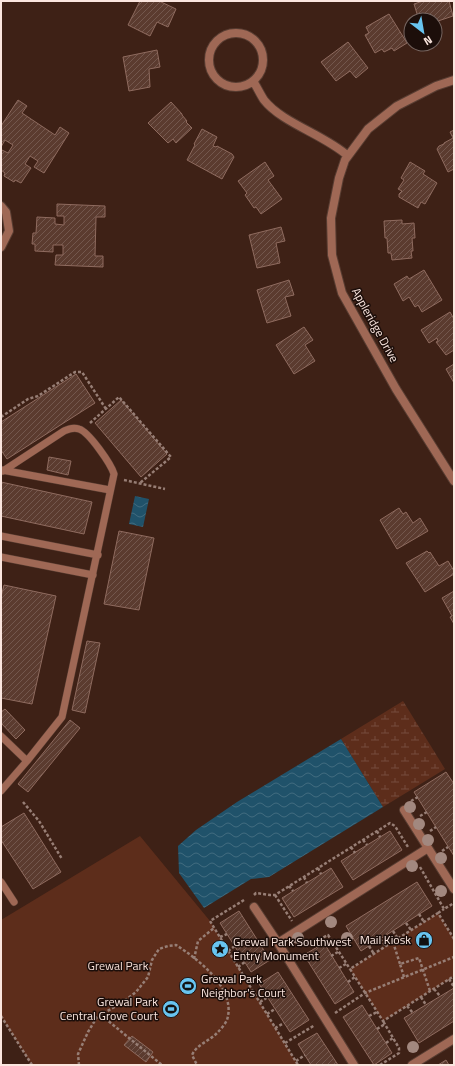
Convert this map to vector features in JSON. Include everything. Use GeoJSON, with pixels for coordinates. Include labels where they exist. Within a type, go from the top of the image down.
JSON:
{"type":"FeatureCollection","features":[{"type":"Feature","properties":{"kind":"street"},"geometry":{"type":"LineString","coordinates":[[232,33],[240,33],[250,37],[258,44],[263,55],[263,66],[259,75],[253,81],[246,85],[237,87],[225,85],[217,79],[210,71],[208,59],[210,50],[214,43],[223,36],[232,33]]}},
{"type":"Feature","properties":{"kind":"street","name":"Appleridge Drive"},"geometry":{"type":"LineString","coordinates":[[454,80],[436,86],[397,106],[368,129],[348,156],[338,178],[331,218],[332,255],[342,293],[396,389],[454,481]]}},
{"type":"Feature","properties":{"kind":"street"},"geometry":{"type":"LineString","coordinates":[[253,81],[264,100],[279,114],[338,147],[348,156]]}},
{"type":"Feature","properties":{"kind":"street"},"geometry":{"type":"LineString","coordinates":[[1,206],[6,212],[9,231],[1,247]]}},
{"type":"Feature","properties":{"kind":"street"},"geometry":{"type":"LineString","coordinates":[[404,810],[454,889]]}},
{"type":"Feature","properties":{"kind":"street"},"geometry":{"type":"LineString","coordinates":[[278,943],[428,848]]}},
{"type":"Feature","properties":{"kind":"street"},"geometry":{"type":"LineString","coordinates":[[254,907],[354,1065]]}},
{"type":"Feature","properties":{"kind":"street"},"geometry":{"type":"LineString","coordinates":[[412,1065],[454,1039]]}},
{"type":"Feature","properties":{"kind":"lane"},"geometry":{"type":"LineString","coordinates":[[1,791],[62,717],[98,555],[114,474],[112,468],[89,436],[82,430],[74,427],[64,431],[2,470]]}},
{"type":"Feature","properties":{"kind":"lane"},"geometry":{"type":"LineString","coordinates":[[2,470],[110,490]]}},
{"type":"Feature","properties":{"kind":"lane"},"geometry":{"type":"LineString","coordinates":[[1,536],[98,555]]}},
{"type":"Feature","properties":{"kind":"lane"},"geometry":{"type":"LineString","coordinates":[[1,557],[93,575]]}},
{"type":"Feature","properties":{"kind":"lane"},"geometry":{"type":"LineString","coordinates":[[1,736],[27,761]]}},
{"type":"Feature","properties":{"kind":"lane"},"geometry":{"type":"LineString","coordinates":[[1,882],[14,902]]}},
{"type":"Feature","properties":{"kind":"path"},"geometry":{"type":"LineString","coordinates":[[1,417],[28,399],[38,396],[75,372],[82,372],[106,409]]}},
{"type":"Feature","properties":{"kind":"path"},"geometry":{"type":"LineString","coordinates":[[82,430],[119,397],[171,457],[140,483]]}},
{"type":"Feature","properties":{"kind":"path"},"geometry":{"type":"LineString","coordinates":[[124,480],[165,489]]}},
{"type":"Feature","properties":{"kind":"path"},"geometry":{"type":"LineString","coordinates":[[23,802],[39,821],[62,859]]}},
{"type":"Feature","properties":{"kind":"path"},"geometry":{"type":"LineString","coordinates":[[298,1065],[210,921],[256,893],[275,895],[390,823],[393,824],[414,857],[444,909]]}},
{"type":"Feature","properties":{"kind":"path"},"geometry":{"type":"LineString","coordinates":[[377,831],[380,837]]}},
{"type":"Feature","properties":{"kind":"path"},"geometry":{"type":"LineString","coordinates":[[363,840],[367,845]]}},
{"type":"Feature","properties":{"kind":"path"},"geometry":{"type":"LineString","coordinates":[[351,847],[355,853]]}},
{"type":"Feature","properties":{"kind":"path"},"geometry":{"type":"LineString","coordinates":[[318,868],[321,874]]}},
{"type":"Feature","properties":{"kind":"path"},"geometry":{"type":"LineString","coordinates":[[304,877],[307,883]]}},
{"type":"Feature","properties":{"kind":"path"},"geometry":{"type":"LineString","coordinates":[[289,886],[293,892]]}},
{"type":"Feature","properties":{"kind":"path"},"geometry":{"type":"LineString","coordinates":[[275,895],[298,930]]}},
{"type":"Feature","properties":{"kind":"path"},"geometry":{"type":"LineString","coordinates":[[350,969],[454,903]]}},
{"type":"Feature","properties":{"kind":"path"},"geometry":{"type":"LineString","coordinates":[[438,913],[454,939]]}},
{"type":"Feature","properties":{"kind":"path"},"geometry":{"type":"LineString","coordinates":[[419,914],[424,922]]}},
{"type":"Feature","properties":{"kind":"path"},"geometry":{"type":"LineString","coordinates":[[406,922],[411,930]]}},
{"type":"Feature","properties":{"kind":"path"},"geometry":{"type":"LineString","coordinates":[[194,959],[198,941],[214,928]]}},
{"type":"Feature","properties":{"kind":"path"},"geometry":{"type":"LineString","coordinates":[[393,931],[398,939]]}},
{"type":"Feature","properties":{"kind":"path"},"geometry":{"type":"LineString","coordinates":[[220,937],[227,934]]}},
{"type":"Feature","properties":{"kind":"path"},"geometry":{"type":"LineString","coordinates":[[306,943],[309,945],[328,935],[384,1023],[399,1048],[399,1053],[386,1064],[380,1065]]}},
{"type":"Feature","properties":{"kind":"path"},"geometry":{"type":"LineString","coordinates":[[380,938],[386,946]]}},
{"type":"Feature","properties":{"kind":"path"},"geometry":{"type":"LineString","coordinates":[[393,942],[404,977]]}},
{"type":"Feature","properties":{"kind":"path"},"geometry":{"type":"LineString","coordinates":[[78,1065],[78,1054],[97,1017],[123,1002],[136,992],[148,977],[152,960],[159,949],[176,945],[218,981],[225,994],[228,1007],[226,1021],[217,1034],[195,1050],[192,1055],[196,1065]]}},
{"type":"Feature","properties":{"kind":"path"},"geometry":{"type":"LineString","coordinates":[[228,951],[235,946]]}},
{"type":"Feature","properties":{"kind":"path"},"geometry":{"type":"LineString","coordinates":[[369,946],[374,954]]}},
{"type":"Feature","properties":{"kind":"path"},"geometry":{"type":"LineString","coordinates":[[332,956],[338,952]]}},
{"type":"Feature","properties":{"kind":"path"},"geometry":{"type":"LineString","coordinates":[[400,964],[419,958],[430,991]]}},
{"type":"Feature","properties":{"kind":"path"},"geometry":{"type":"LineString","coordinates":[[285,1043],[365,993],[454,958]]}},
{"type":"Feature","properties":{"kind":"path"},"geometry":{"type":"LineString","coordinates":[[238,967],[245,962]]}},
{"type":"Feature","properties":{"kind":"path"},"geometry":{"type":"LineString","coordinates":[[339,968],[346,964]]}},
{"type":"Feature","properties":{"kind":"path"},"geometry":{"type":"LineString","coordinates":[[377,1029],[407,1006],[454,976]]}},
{"type":"Feature","properties":{"kind":"path"},"geometry":{"type":"LineString","coordinates":[[348,982],[355,977]]}},
{"type":"Feature","properties":{"kind":"path"},"geometry":{"type":"LineString","coordinates":[[449,979],[454,987]]}},
{"type":"Feature","properties":{"kind":"path"},"geometry":{"type":"LineString","coordinates":[[434,989],[440,996]]}},
{"type":"Feature","properties":{"kind":"path"},"geometry":{"type":"LineString","coordinates":[[259,1002],[268,997]]}},
{"type":"Feature","properties":{"kind":"path"},"geometry":{"type":"LineString","coordinates":[[421,997],[426,1005]]}},
{"type":"Feature","properties":{"kind":"path"},"geometry":{"type":"LineString","coordinates":[[407,1006],[413,1013]]}},
{"type":"Feature","properties":{"kind":"path"},"geometry":{"type":"LineString","coordinates":[[267,1014],[275,1009]]}},
{"type":"Feature","properties":{"kind":"path"},"geometry":{"type":"LineString","coordinates":[[369,1016],[377,1012]]}},
{"type":"Feature","properties":{"kind":"path"},"geometry":{"type":"LineString","coordinates":[[102,1015],[162,1065]]}},
{"type":"Feature","properties":{"kind":"path"},"geometry":{"type":"LineString","coordinates":[[1,1016],[32,1065]]}},
{"type":"Feature","properties":{"kind":"path"},"geometry":{"type":"LineString","coordinates":[[275,1028],[284,1022]]}},
{"type":"Feature","properties":{"kind":"path"},"geometry":{"type":"LineString","coordinates":[[386,1043],[393,1038]]}},
{"type":"Feature","properties":{"kind":"path"},"geometry":{"type":"LineString","coordinates":[[296,1061],[305,1055]]}},
{"type":"Feature","properties":{"kind":"green space"},"geometry":{"type":"Polygon","coordinates":[[[403,701],[445,769],[383,807],[341,739],[403,701]]]}},
{"type":"Feature","properties":{"kind":"green space","name":"Grewal Park"},"geometry":{"type":"Polygon","coordinates":[[[140,836],[210,921],[298,1065],[32,1065],[1,1016],[1,920],[140,836]]]}},
{"type":"Feature","properties":{"kind":"green space"},"geometry":{"type":"Polygon","coordinates":[[[438,913],[454,939],[454,976],[383,1021],[350,969],[438,913]]]}},
{"type":"Feature","properties":{"kind":"water"},"geometry":{"type":"Polygon","coordinates":[[[135,496],[149,499],[143,527],[129,524],[135,496]]]}},
{"type":"Feature","properties":{"kind":"water"},"geometry":{"type":"Polygon","coordinates":[[[341,739],[383,807],[269,877],[251,879],[204,908],[179,873],[178,846],[196,830],[237,802],[341,739]]]}},
{"type":"Feature","properties":{"kind":"building"},"geometry":{"type":"Polygon","coordinates":[[[140,1],[159,1],[176,9],[168,27],[157,22],[150,36],[128,25],[140,1]]]}},
{"type":"Feature","properties":{"kind":"building"},"geometry":{"type":"Polygon","coordinates":[[[423,1],[449,1],[453,16],[443,19],[443,12],[416,12],[414,4],[423,1]]]}},
{"type":"Feature","properties":{"kind":"building"},"geometry":{"type":"Polygon","coordinates":[[[389,14],[403,37],[403,45],[394,51],[392,48],[384,52],[382,49],[375,53],[365,35],[369,33],[366,27],[389,14]]]}},
{"type":"Feature","properties":{"kind":"building"},"geometry":{"type":"Polygon","coordinates":[[[348,42],[368,68],[356,78],[350,71],[336,81],[321,62],[348,42]]]}},
{"type":"Feature","properties":{"kind":"building"},"geometry":{"type":"Polygon","coordinates":[[[157,50],[160,67],[149,69],[150,87],[129,91],[123,57],[157,50]]]}},
{"type":"Feature","properties":{"kind":"building"},"geometry":{"type":"Polygon","coordinates":[[[18,100],[27,106],[22,113],[55,135],[60,127],[69,133],[44,173],[34,167],[38,161],[30,156],[25,164],[31,168],[21,183],[15,180],[14,182],[4,176],[5,173],[1,170],[1,152],[2,150],[8,153],[13,145],[5,140],[1,147],[1,126],[18,100]]]}},
{"type":"Feature","properties":{"kind":"building"},"geometry":{"type":"Polygon","coordinates":[[[171,102],[192,128],[176,143],[173,139],[168,143],[148,123],[171,102]]]}},
{"type":"Feature","properties":{"kind":"building"},"geometry":{"type":"Polygon","coordinates":[[[202,129],[217,137],[213,146],[217,146],[232,154],[234,157],[222,179],[187,160],[202,129]]]}},
{"type":"Feature","properties":{"kind":"building"},"geometry":{"type":"Polygon","coordinates":[[[454,130],[454,169],[448,172],[437,149],[439,146],[453,138],[450,132],[454,130]]]}},
{"type":"Feature","properties":{"kind":"building"},"geometry":{"type":"Polygon","coordinates":[[[265,162],[274,176],[268,180],[282,199],[261,214],[256,207],[254,208],[245,195],[247,193],[238,181],[265,162]]]}},
{"type":"Feature","properties":{"kind":"building"},"geometry":{"type":"Polygon","coordinates":[[[410,162],[425,171],[423,174],[437,183],[425,204],[421,202],[418,208],[399,197],[399,194],[402,191],[398,189],[404,180],[401,178],[410,162]]]}},
{"type":"Feature","properties":{"kind":"building"},"geometry":{"type":"Polygon","coordinates":[[[57,204],[105,206],[105,217],[96,217],[95,256],[103,256],[103,267],[55,265],[56,255],[63,255],[63,245],[53,245],[53,252],[35,251],[35,244],[32,244],[33,233],[36,233],[37,217],[55,218],[55,224],[64,225],[64,216],[57,216],[57,204]]]}},
{"type":"Feature","properties":{"kind":"building"},"geometry":{"type":"Polygon","coordinates":[[[402,220],[402,224],[414,223],[415,238],[412,238],[412,258],[392,260],[391,253],[388,253],[384,221],[402,220]]]}},
{"type":"Feature","properties":{"kind":"building"},"geometry":{"type":"Polygon","coordinates":[[[281,227],[285,241],[276,243],[280,263],[257,268],[249,235],[281,227]]]}},
{"type":"Feature","properties":{"kind":"building"},"geometry":{"type":"Polygon","coordinates":[[[424,270],[442,300],[422,312],[418,305],[415,307],[409,297],[403,301],[394,284],[407,276],[409,279],[424,270]]]}},
{"type":"Feature","properties":{"kind":"building"},"geometry":{"type":"Polygon","coordinates":[[[289,280],[294,295],[285,297],[291,316],[267,323],[257,290],[289,280]]]}},
{"type":"Feature","properties":{"kind":"building"},"geometry":{"type":"Polygon","coordinates":[[[450,312],[454,319],[454,350],[446,355],[436,342],[438,341],[437,338],[429,343],[421,330],[450,312]]]}},
{"type":"Feature","properties":{"kind":"building"},"geometry":{"type":"Polygon","coordinates":[[[304,327],[313,340],[305,345],[315,361],[294,374],[276,345],[304,327]]]}},
{"type":"Feature","properties":{"kind":"building"},"geometry":{"type":"Polygon","coordinates":[[[454,364],[454,383],[446,369],[454,364]]]}},
{"type":"Feature","properties":{"kind":"building"},"geometry":{"type":"Polygon","coordinates":[[[76,374],[95,403],[7,459],[1,450],[1,422],[76,374]]]}},
{"type":"Feature","properties":{"kind":"building"},"geometry":{"type":"Polygon","coordinates":[[[121,400],[167,454],[141,477],[95,423],[121,400]]]}},
{"type":"Feature","properties":{"kind":"building"},"geometry":{"type":"Polygon","coordinates":[[[49,457],[71,461],[68,475],[47,470],[49,457]]]}},
{"type":"Feature","properties":{"kind":"building"},"geometry":{"type":"Polygon","coordinates":[[[1,482],[92,502],[84,534],[1,516],[1,482]]]}},
{"type":"Feature","properties":{"kind":"building"},"geometry":{"type":"Polygon","coordinates":[[[399,508],[403,514],[406,512],[413,523],[420,518],[428,531],[397,549],[380,520],[399,508]]]}},
{"type":"Feature","properties":{"kind":"building"},"geometry":{"type":"Polygon","coordinates":[[[119,531],[154,538],[139,610],[104,604],[119,531]]]}},
{"type":"Feature","properties":{"kind":"building"},"geometry":{"type":"Polygon","coordinates":[[[427,551],[429,553],[430,552],[439,566],[448,561],[454,571],[454,574],[425,592],[406,563],[427,551]]]}},
{"type":"Feature","properties":{"kind":"building"},"geometry":{"type":"Polygon","coordinates":[[[4,585],[56,596],[32,704],[1,698],[1,597],[4,585]]]}},
{"type":"Feature","properties":{"kind":"building"},"geometry":{"type":"Polygon","coordinates":[[[454,591],[454,624],[450,617],[452,616],[442,598],[454,591]]]}},
{"type":"Feature","properties":{"kind":"building"},"geometry":{"type":"Polygon","coordinates":[[[87,641],[100,643],[85,713],[72,710],[87,641]]]}},
{"type":"Feature","properties":{"kind":"building"},"geometry":{"type":"Polygon","coordinates":[[[5,709],[25,730],[16,739],[1,723],[1,712],[5,709]]]}},
{"type":"Feature","properties":{"kind":"building"},"geometry":{"type":"Polygon","coordinates":[[[70,720],[80,728],[28,792],[18,784],[70,720]]]}},
{"type":"Feature","properties":{"kind":"building"},"geometry":{"type":"Polygon","coordinates":[[[446,772],[454,784],[454,856],[414,792],[446,772]]]}},
{"type":"Feature","properties":{"kind":"building"},"geometry":{"type":"Polygon","coordinates":[[[24,813],[61,872],[33,889],[1,840],[1,827],[24,813]]]}},
{"type":"Feature","properties":{"kind":"building"},"geometry":{"type":"Polygon","coordinates":[[[390,831],[402,850],[353,880],[341,861],[390,831]]]}},
{"type":"Feature","properties":{"kind":"building"},"geometry":{"type":"Polygon","coordinates":[[[331,868],[343,887],[294,917],[282,898],[331,868]]]}},
{"type":"Feature","properties":{"kind":"building"},"geometry":{"type":"Polygon","coordinates":[[[417,882],[432,906],[361,951],[346,926],[417,882]]]}},
{"type":"Feature","properties":{"kind":"building"},"geometry":{"type":"Polygon","coordinates":[[[239,911],[270,960],[251,972],[220,923],[239,911]]]}},
{"type":"Feature","properties":{"kind":"building"},"geometry":{"type":"Polygon","coordinates":[[[324,943],[354,992],[335,1004],[304,955],[324,943]]]}},
{"type":"Feature","properties":{"kind":"building"},"geometry":{"type":"Polygon","coordinates":[[[278,972],[309,1020],[290,1032],[259,984],[278,972]]]}},
{"type":"Feature","properties":{"kind":"building"},"geometry":{"type":"Polygon","coordinates":[[[454,988],[454,1021],[419,1043],[404,1018],[454,988]]]}},
{"type":"Feature","properties":{"kind":"building"},"geometry":{"type":"Polygon","coordinates":[[[362,1005],[392,1053],[374,1065],[343,1017],[362,1005]]]}},
{"type":"Feature","properties":{"kind":"building"},"geometry":{"type":"Polygon","coordinates":[[[317,1033],[338,1065],[311,1065],[298,1044],[317,1033]]]}},
{"type":"Feature","properties":{"kind":"building"},"geometry":{"type":"Polygon","coordinates":[[[132,1036],[153,1052],[146,1062],[124,1045],[132,1036]]]}},
{"type":"Feature","properties":{"kind":"building"},"geometry":{"type":"Polygon","coordinates":[[[446,1060],[449,1065],[438,1065],[446,1060]]]}},
{"type":"Feature","properties":{"kind":"place","name":"Mail Kiosk"},"geometry":{"type":"Point","coordinates":[424,940]}},
{"type":"Feature","properties":{"kind":"place","name":"Grewal Park Southwest Entry Monument"},"geometry":{"type":"Point","coordinates":[220,949]}},
{"type":"Feature","properties":{"kind":"place","name":"Grewal Park Neighbor's Court"},"geometry":{"type":"Point","coordinates":[188,986]}},
{"type":"Feature","properties":{"kind":"place","name":"Grewal Park Central Grove Court"},"geometry":{"type":"Point","coordinates":[171,1009]}}]}
